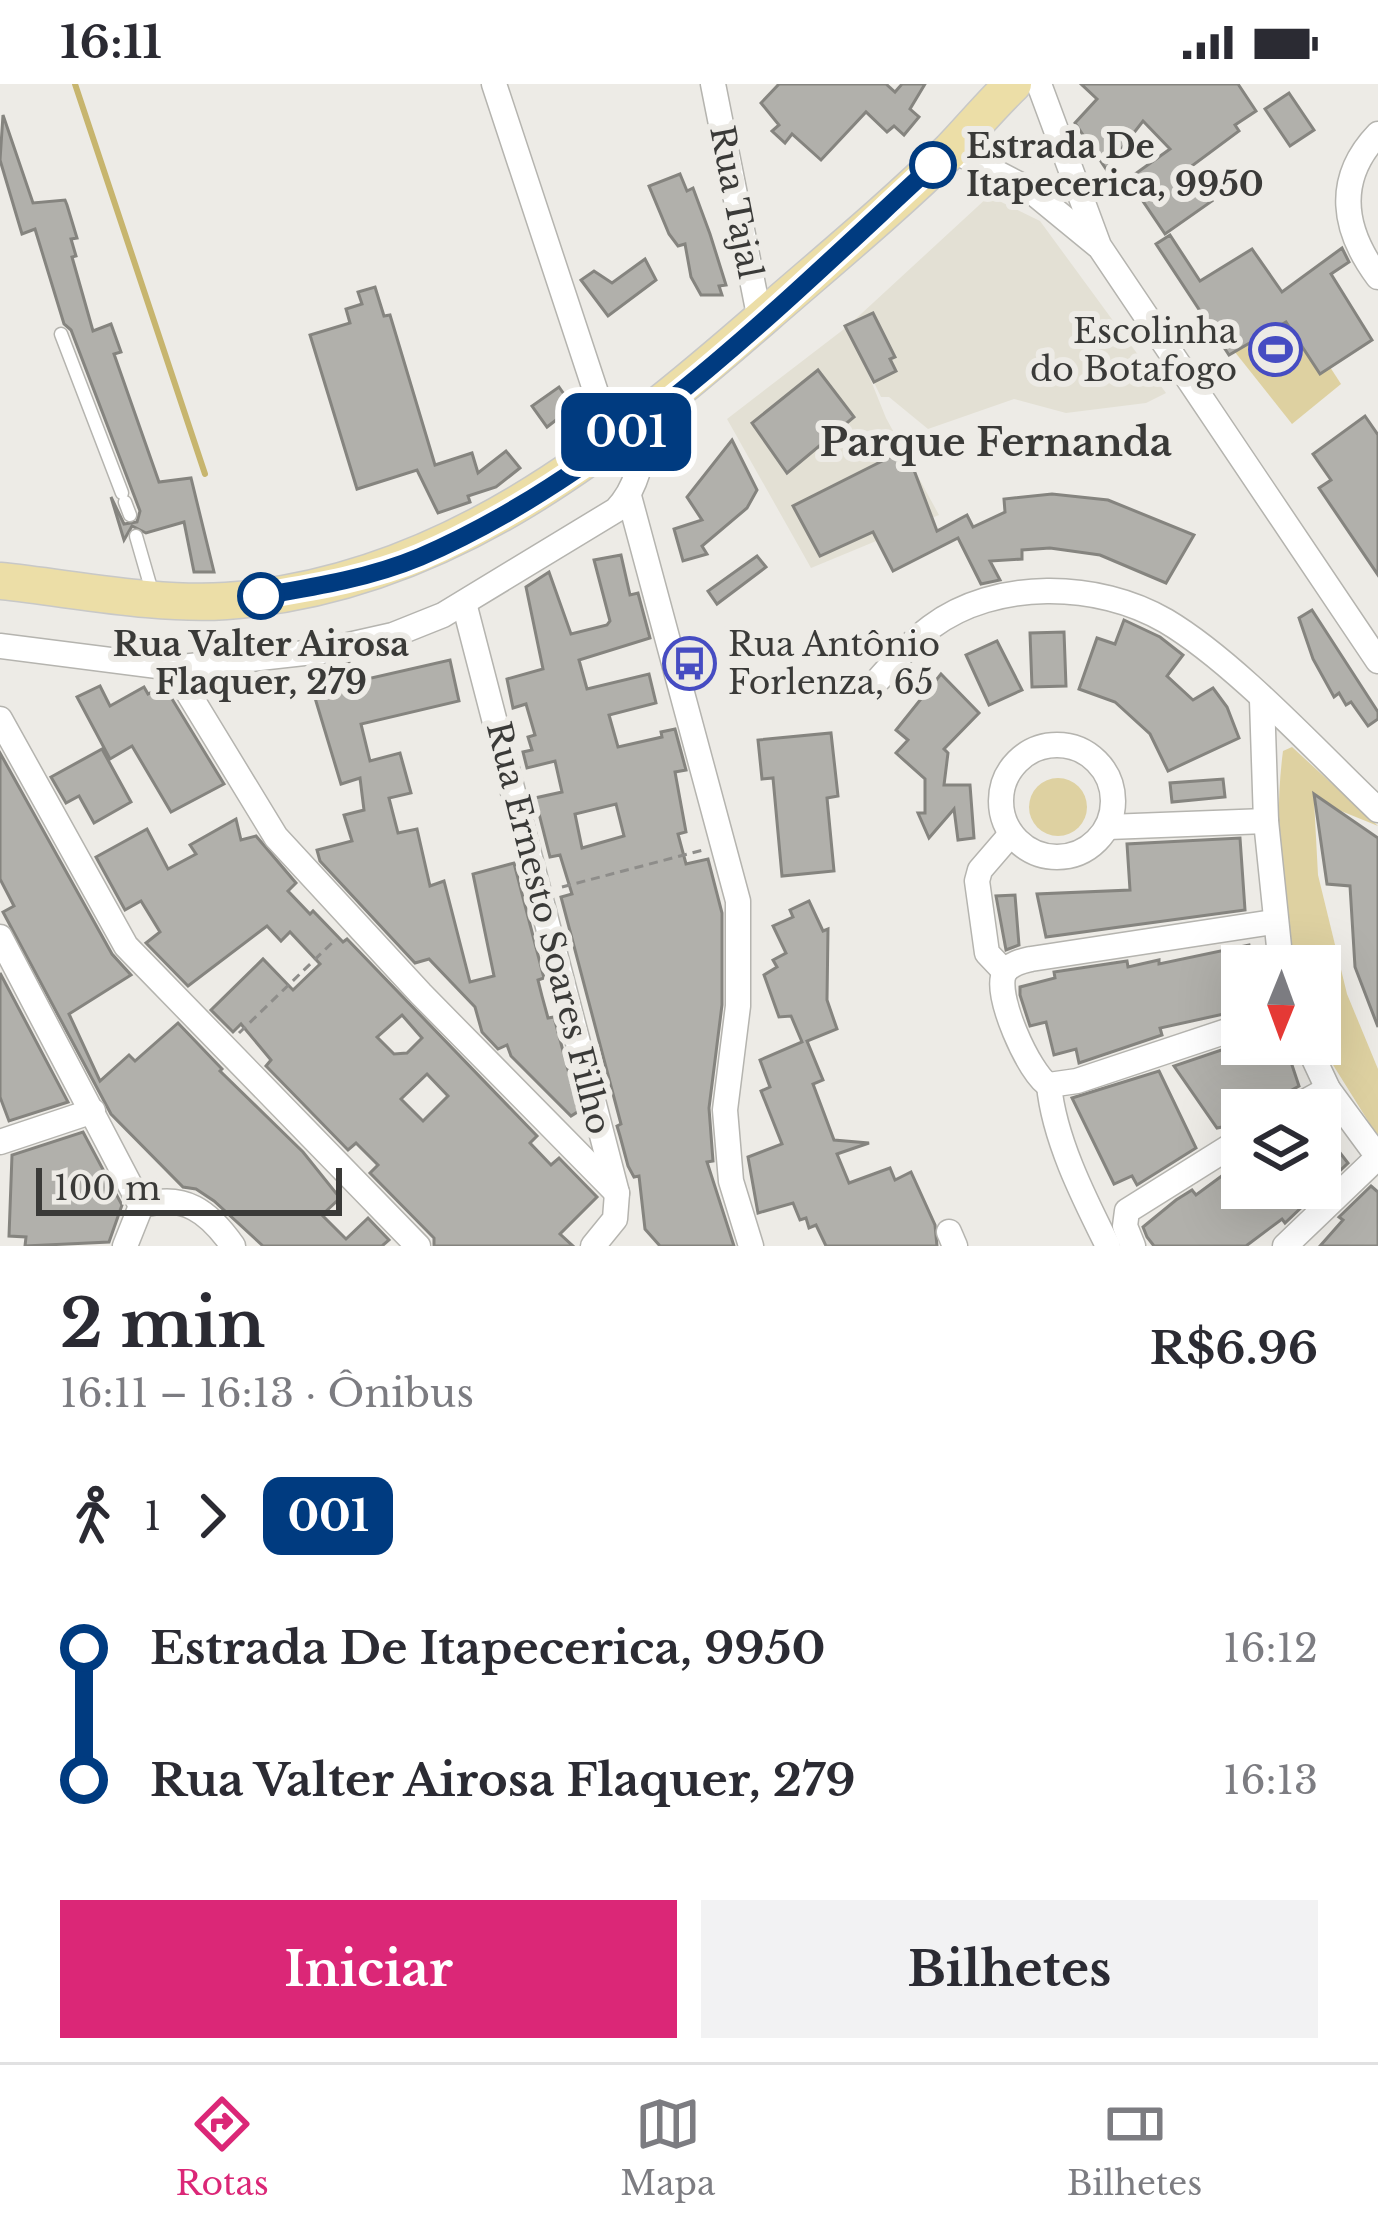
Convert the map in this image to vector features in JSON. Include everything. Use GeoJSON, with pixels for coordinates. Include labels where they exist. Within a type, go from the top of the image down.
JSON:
{"type":"FeatureCollection","features":[{"type":"Feature","properties":{"kind":"main road"},"geometry":{"type":"LineString","coordinates":[[0,580],[202,602],[311,588],[416,559],[484,525],[613,443],[760,320],[951,149],[1013,84]]}},
{"type":"Feature","properties":{"kind":"street"},"geometry":{"type":"LineString","coordinates":[[494,84],[613,443]]}},
{"type":"Feature","properties":{"kind":"street"},"geometry":{"type":"LineString","coordinates":[[1039,84],[1099,246],[1378,662]]}},
{"type":"Feature","properties":{"kind":"street","name":"Rua Tajal"},"geometry":{"type":"LineString","coordinates":[[719,88],[760,320]]}},
{"type":"Feature","properties":{"kind":"street"},"geometry":{"type":"LineString","coordinates":[[1378,134],[1353,171],[1346,212],[1352,238],[1378,277]]}},
{"type":"Feature","properties":{"kind":"street"},"geometry":{"type":"LineString","coordinates":[[951,149],[997,170],[1099,246]]}},
{"type":"Feature","properties":{"kind":"street"},"geometry":{"type":"LineString","coordinates":[[1045,202],[1071,179]]}},
{"type":"Feature","properties":{"kind":"street"},"geometry":{"type":"LineString","coordinates":[[0,646],[173,668],[322,651],[392,635],[464,603],[616,510],[639,474],[647,413]]}},
{"type":"Feature","properties":{"kind":"street"},"geometry":{"type":"LineString","coordinates":[[629,496],[739,901],[741,934],[726,1143],[740,1220],[752,1246]]}},
{"type":"Feature","properties":{"kind":"street"},"geometry":{"type":"LineString","coordinates":[[879,679],[933,625],[983,600],[1077,592],[1115,598],[1166,621],[1262,700],[1378,809]]}},
{"type":"Feature","properties":{"kind":"street","name":"Rua Ernesto Soares Filho"},"geometry":{"type":"LineString","coordinates":[[464,603],[617,1193]]}},
{"type":"Feature","properties":{"kind":"street"},"geometry":{"type":"LineString","coordinates":[[173,668],[260,816],[354,922],[617,1193],[615,1219],[593,1246]]}},
{"type":"Feature","properties":{"kind":"street"},"geometry":{"type":"LineString","coordinates":[[1262,700],[1277,945]]}},
{"type":"Feature","properties":{"kind":"street"},"geometry":{"type":"LineString","coordinates":[[0,719],[126,946],[418,1246]]}},
{"type":"Feature","properties":{"kind":"street"},"geometry":{"type":"LineString","coordinates":[[1062,745],[1080,749],[1107,774],[1114,809],[1096,842],[1062,857],[1042,855],[1011,834],[1001,800],[1013,765],[1044,746],[1062,745]]}},
{"type":"Feature","properties":{"kind":"street"},"geometry":{"type":"LineString","coordinates":[[1108,827],[1266,820]]}},
{"type":"Feature","properties":{"kind":"street"},"geometry":{"type":"LineString","coordinates":[[1005,972],[986,953],[977,881],[980,870],[1011,834]]}},
{"type":"Feature","properties":{"kind":"street"},"geometry":{"type":"LineString","coordinates":[[1005,972],[1031,959],[1273,922]]}},
{"type":"Feature","properties":{"kind":"street"},"geometry":{"type":"LineString","coordinates":[[0,937],[141,1206],[125,1246]]}},
{"type":"Feature","properties":{"kind":"street"},"geometry":{"type":"LineString","coordinates":[[1005,972],[1002,996],[1033,1072],[1049,1085],[1087,1205],[1108,1246]]}},
{"type":"Feature","properties":{"kind":"street"},"geometry":{"type":"LineString","coordinates":[[1049,1085],[1077,1081],[1221,1033]]}},
{"type":"Feature","properties":{"kind":"street"},"geometry":{"type":"LineString","coordinates":[[1317,1065],[1328,1089]]}},
{"type":"Feature","properties":{"kind":"street"},"geometry":{"type":"LineString","coordinates":[[1286,1246],[1378,1157],[1341,1107]]}},
{"type":"Feature","properties":{"kind":"street"},"geometry":{"type":"LineString","coordinates":[[0,1142],[93,1111]]}},
{"type":"Feature","properties":{"kind":"street"},"geometry":{"type":"LineString","coordinates":[[1087,1205],[1125,1214],[1221,1152]]}},
{"type":"Feature","properties":{"kind":"street"},"geometry":{"type":"LineString","coordinates":[[141,1206],[190,1203],[206,1214],[231,1245]]}},
{"type":"Feature","properties":{"kind":"street"},"geometry":{"type":"LineString","coordinates":[[1125,1214],[1133,1246]]}},
{"type":"Feature","properties":{"kind":"lane"},"geometry":{"type":"LineString","coordinates":[[61,334],[126,503]]}},
{"type":"Feature","properties":{"kind":"lane"},"geometry":{"type":"LineString","coordinates":[[136,536],[153,596]]}},
{"type":"Feature","properties":{"kind":"path"},"geometry":{"type":"LineString","coordinates":[[541,893],[723,845]]}},
{"type":"Feature","properties":{"kind":"path"},"geometry":{"type":"LineString","coordinates":[[222,1049],[354,922]]}},
{"type":"Feature","properties":{"kind":"shaded area"},"geometry":{"type":"Polygon","coordinates":[[[989,196],[1040,221],[1166,393],[1146,403],[1066,413],[1014,399],[928,429],[889,397],[881,397],[861,356],[886,418],[939,515],[811,568],[727,419],[848,326],[989,196]]]}},
{"type":"Feature","properties":{"kind":"shaded area","name":"Escolinha do Botafogo"},"geometry":{"type":"Polygon","coordinates":[[[1196,303],[1297,316],[1341,384],[1292,424],[1196,303]]]}},
{"type":"Feature","properties":{"kind":"shaded area"},"geometry":{"type":"Polygon","coordinates":[[[1292,747],[1378,826],[1314,800],[1318,875],[1335,945],[1290,945],[1279,831],[1283,751],[1292,747]]]}},
{"type":"Feature","properties":{"kind":"shaded area"},"geometry":{"type":"Polygon","coordinates":[[[1058,778],[1079,786],[1087,807],[1079,828],[1058,836],[1037,828],[1029,807],[1037,786],[1058,778]]]}},
{"type":"Feature","properties":{"kind":"shaded area"},"geometry":{"type":"Polygon","coordinates":[[[1341,969],[1378,1069],[1378,1137],[1333,1065],[1341,1065],[1341,969]]]}},
{"type":"Feature","properties":{"kind":"building"},"geometry":{"type":"Polygon","coordinates":[[[779,84],[886,84],[895,92],[902,84],[925,84],[910,109],[919,117],[904,135],[894,126],[887,132],[866,112],[821,160],[792,134],[785,143],[772,131],[779,125],[761,103],[779,84]]]}},
{"type":"Feature","properties":{"kind":"building"},"geometry":{"type":"Polygon","coordinates":[[[1081,84],[1238,84],[1256,111],[1235,125],[1239,131],[1189,168],[1212,201],[1165,234],[1128,179],[1170,149],[1143,121],[1106,169],[1075,123],[1097,99],[1081,84]]]}},
{"type":"Feature","properties":{"kind":"building"},"geometry":{"type":"Polygon","coordinates":[[[1289,93],[1314,130],[1290,146],[1265,109],[1289,93]]]}},
{"type":"Feature","properties":{"kind":"building"},"geometry":{"type":"Polygon","coordinates":[[[3,115],[33,203],[65,200],[77,238],[71,239],[76,256],[72,257],[93,331],[111,324],[121,352],[114,354],[159,482],[191,478],[214,572],[194,572],[184,522],[146,533],[132,526],[124,540],[111,497],[124,524],[137,522],[140,511],[71,330],[64,324],[35,229],[22,234],[0,160],[3,115]]]}},
{"type":"Feature","properties":{"kind":"building"},"geometry":{"type":"Polygon","coordinates":[[[680,174],[687,191],[693,188],[710,234],[726,285],[719,286],[722,295],[701,295],[691,277],[685,244],[678,246],[669,234],[649,186],[680,174]]]}},
{"type":"Feature","properties":{"kind":"building"},"geometry":{"type":"Polygon","coordinates":[[[1170,235],[1200,281],[1252,249],[1282,292],[1342,248],[1349,262],[1331,274],[1372,340],[1320,374],[1286,322],[1229,355],[1156,244],[1170,235]]]}},
{"type":"Feature","properties":{"kind":"building"},"geometry":{"type":"Polygon","coordinates":[[[645,259],[656,280],[608,316],[581,280],[594,271],[612,283],[645,259]]]}},
{"type":"Feature","properties":{"kind":"building"},"geometry":{"type":"Polygon","coordinates":[[[375,287],[384,316],[390,315],[435,465],[472,453],[478,473],[506,451],[520,468],[496,487],[468,496],[470,502],[438,513],[417,470],[357,489],[310,335],[350,323],[346,309],[362,304],[358,292],[375,287]]]}},
{"type":"Feature","properties":{"kind":"building"},"geometry":{"type":"Polygon","coordinates":[[[873,313],[895,357],[890,359],[896,371],[874,382],[845,326],[873,313]]]}},
{"type":"Feature","properties":{"kind":"building"},"geometry":{"type":"Polygon","coordinates":[[[818,370],[854,417],[787,473],[752,423],[818,370]]]}},
{"type":"Feature","properties":{"kind":"building"},"geometry":{"type":"Polygon","coordinates":[[[559,387],[573,407],[547,427],[532,406],[559,387]]]}},
{"type":"Feature","properties":{"kind":"building"},"geometry":{"type":"Polygon","coordinates":[[[1365,416],[1378,435],[1378,575],[1319,488],[1331,480],[1313,454],[1365,416]]]}},
{"type":"Feature","properties":{"kind":"building"},"geometry":{"type":"Polygon","coordinates":[[[732,440],[757,490],[747,508],[702,546],[707,554],[683,561],[674,529],[702,520],[687,497],[732,440]]]}},
{"type":"Feature","properties":{"kind":"building"},"geometry":{"type":"Polygon","coordinates":[[[906,449],[937,531],[967,515],[973,527],[1005,512],[1004,499],[1052,494],[1108,500],[1194,535],[1166,583],[1100,555],[1050,548],[1022,550],[1022,559],[990,561],[1000,580],[981,584],[958,538],[893,571],[873,532],[820,556],[793,506],[906,449]]]}},
{"type":"Feature","properties":{"kind":"building"},"geometry":{"type":"Polygon","coordinates":[[[621,555],[630,595],[638,593],[650,638],[579,660],[587,689],[649,674],[656,703],[609,715],[618,747],[662,737],[661,732],[675,729],[686,770],[675,772],[686,832],[678,834],[686,864],[708,859],[722,913],[722,1005],[709,1108],[713,1161],[707,1162],[734,1246],[660,1246],[645,1229],[639,1176],[634,1177],[628,1166],[561,897],[572,894],[560,855],[550,857],[535,798],[562,792],[555,761],[527,768],[523,752],[532,750],[528,737],[535,735],[526,704],[513,708],[507,679],[543,669],[526,587],[549,572],[571,634],[610,621],[594,560],[621,555]],[[616,804],[575,814],[582,848],[624,836],[616,804]]]}},
{"type":"Feature","properties":{"kind":"building"},"geometry":{"type":"Polygon","coordinates":[[[757,556],[766,567],[717,604],[708,591],[757,556]]]}},
{"type":"Feature","properties":{"kind":"building"},"geometry":{"type":"Polygon","coordinates":[[[1312,610],[1378,712],[1378,719],[1368,726],[1351,702],[1346,705],[1339,693],[1334,697],[1313,659],[1299,618],[1312,610]]]}},
{"type":"Feature","properties":{"kind":"building"},"geometry":{"type":"Polygon","coordinates":[[[1124,620],[1160,637],[1183,655],[1167,676],[1193,700],[1213,688],[1227,707],[1239,738],[1168,771],[1150,734],[1115,702],[1079,689],[1097,638],[1115,644],[1124,620]]]}},
{"type":"Feature","properties":{"kind":"building"},"geometry":{"type":"Polygon","coordinates":[[[1064,632],[1066,686],[1032,687],[1030,633],[1064,632]]]}},
{"type":"Feature","properties":{"kind":"building"},"geometry":{"type":"Polygon","coordinates":[[[997,641],[1022,690],[989,705],[966,655],[997,641]]]}},
{"type":"Feature","properties":{"kind":"building"},"geometry":{"type":"Polygon","coordinates":[[[450,660],[459,701],[361,724],[370,761],[400,753],[411,793],[389,798],[398,833],[417,829],[430,886],[444,881],[470,982],[494,976],[473,874],[514,863],[544,978],[538,980],[542,996],[548,1018],[554,1017],[579,1111],[571,1116],[511,1056],[507,1045],[498,1049],[482,1032],[475,1007],[429,959],[415,963],[320,861],[317,850],[352,841],[344,815],[364,810],[360,778],[341,784],[312,688],[318,686],[313,669],[349,662],[354,682],[450,660]]]}},
{"type":"Feature","properties":{"kind":"building"},"geometry":{"type":"Polygon","coordinates":[[[941,674],[979,713],[944,749],[948,753],[944,785],[970,785],[974,838],[958,840],[954,809],[929,838],[918,813],[925,813],[925,779],[896,753],[908,740],[896,730],[941,674]]]}},
{"type":"Feature","properties":{"kind":"building"},"geometry":{"type":"Polygon","coordinates":[[[100,686],[110,706],[144,687],[148,694],[160,688],[169,694],[224,784],[171,812],[132,746],[110,759],[77,697],[100,686]]]}},
{"type":"Feature","properties":{"kind":"building"},"geometry":{"type":"Polygon","coordinates":[[[831,733],[838,796],[827,798],[834,871],[782,876],[773,778],[762,779],[758,740],[831,733]]]}},
{"type":"Feature","properties":{"kind":"building"},"geometry":{"type":"Polygon","coordinates":[[[102,749],[131,802],[94,823],[79,796],[66,803],[51,777],[102,749]]]}},
{"type":"Feature","properties":{"kind":"building"},"geometry":{"type":"Polygon","coordinates":[[[0,753],[112,954],[131,975],[69,1014],[100,1081],[129,1055],[135,1061],[178,1023],[303,1152],[340,1198],[322,1215],[346,1239],[368,1218],[389,1240],[382,1246],[263,1246],[214,1201],[183,1187],[111,1114],[3,912],[14,906],[0,879],[0,753]]]}},
{"type":"Feature","properties":{"kind":"building"},"geometry":{"type":"Polygon","coordinates":[[[1223,779],[1225,797],[1172,802],[1170,783],[1223,779]]]}},
{"type":"Feature","properties":{"kind":"building"},"geometry":{"type":"Polygon","coordinates":[[[1314,794],[1378,838],[1378,1027],[1355,967],[1350,886],[1327,884],[1314,794]]]}},
{"type":"Feature","properties":{"kind":"building"},"geometry":{"type":"Polygon","coordinates":[[[236,819],[241,840],[256,836],[296,883],[288,891],[343,942],[347,939],[537,1136],[530,1143],[551,1165],[559,1158],[597,1197],[560,1234],[573,1246],[434,1246],[434,1238],[370,1173],[378,1165],[356,1143],[348,1150],[266,1066],[271,1060],[241,1024],[233,1032],[211,1010],[263,959],[293,990],[320,964],[290,932],[281,941],[267,926],[188,986],[146,943],[160,932],[141,901],[125,910],[96,857],[147,829],[168,869],[196,854],[190,845],[236,819]],[[402,1015],[377,1037],[394,1054],[407,1053],[422,1038],[402,1015]],[[427,1074],[401,1099],[423,1121],[448,1096],[427,1074]]]}},
{"type":"Feature","properties":{"kind":"building"},"geometry":{"type":"Polygon","coordinates":[[[1240,838],[1245,910],[1046,937],[1037,894],[1130,890],[1127,844],[1240,838]]]}},
{"type":"Feature","properties":{"kind":"building"},"geometry":{"type":"Polygon","coordinates":[[[1015,895],[1019,945],[1006,950],[996,896],[1015,895]]]}},
{"type":"Feature","properties":{"kind":"building"},"geometry":{"type":"Polygon","coordinates":[[[809,901],[823,931],[828,929],[827,1000],[837,1029],[807,1041],[823,1080],[813,1084],[834,1140],[869,1143],[837,1154],[849,1183],[890,1168],[895,1180],[911,1172],[935,1225],[937,1246],[826,1246],[816,1225],[809,1228],[806,1218],[800,1220],[793,1203],[758,1213],[748,1157],[782,1144],[761,1091],[770,1087],[760,1060],[802,1042],[791,1016],[779,1017],[764,975],[777,967],[773,960],[786,953],[773,926],[793,917],[790,910],[809,901]]]}},
{"type":"Feature","properties":{"kind":"building"},"geometry":{"type":"Polygon","coordinates":[[[1221,951],[1221,1015],[1160,1028],[1162,1035],[1079,1063],[1076,1049],[1054,1055],[1046,1022],[1030,1026],[1020,987],[1055,978],[1054,972],[1127,961],[1128,967],[1159,960],[1159,964],[1221,951]]]}},
{"type":"Feature","properties":{"kind":"building"},"geometry":{"type":"Polygon","coordinates":[[[0,973],[68,1102],[9,1121],[0,1097],[0,973]]]}},
{"type":"Feature","properties":{"kind":"building"},"geometry":{"type":"Polygon","coordinates":[[[1221,1050],[1221,1065],[1292,1065],[1299,1086],[1221,1089],[1221,1127],[1217,1128],[1174,1066],[1221,1050]]]}},
{"type":"Feature","properties":{"kind":"building"},"geometry":{"type":"Polygon","coordinates":[[[1159,1071],[1196,1148],[1137,1185],[1132,1176],[1114,1184],[1072,1098],[1159,1071]]]}},
{"type":"Feature","properties":{"kind":"building"},"geometry":{"type":"Polygon","coordinates":[[[83,1132],[122,1205],[109,1242],[25,1246],[26,1237],[9,1236],[12,1155],[83,1132]]]}},
{"type":"Feature","properties":{"kind":"building"},"geometry":{"type":"Polygon","coordinates":[[[1221,1177],[1221,1209],[1300,1209],[1246,1246],[1154,1246],[1143,1227],[1192,1190],[1196,1195],[1221,1177]]]}},
{"type":"Feature","properties":{"kind":"building"},"geometry":{"type":"Polygon","coordinates":[[[1371,1186],[1378,1192],[1378,1246],[1320,1246],[1343,1220],[1339,1217],[1371,1186]]]}},
{"type":"Feature","properties":{"kind":"waterway"},"geometry":{"type":"LineString","coordinates":[[75,84],[205,474]]}},
{"type":"Feature","properties":{"kind":"bus line","name":"001"},"geometry":{"type":"LineString","coordinates":[[261,596],[311,588],[416,559],[469,534],[613,443],[696,376],[933,165]]}},
{"type":"Feature","properties":{"kind":"place","name":"Estrada De Itapecerica, 9950"},"geometry":{"type":"Point","coordinates":[933,165]}},
{"type":"Feature","properties":{"kind":"place","name":"Escolinha do Botafogo"},"geometry":{"type":"Point","coordinates":[1276,350]}},
{"type":"Feature","properties":{"kind":"place","name":"Rua Valter Airosa Flaquer, 279"},"geometry":{"type":"Point","coordinates":[261,596]}},
{"type":"Feature","properties":{"kind":"place","name":"Rua Antônio Forlenza, 65"},"geometry":{"type":"Point","coordinates":[689,663]}},
{"type":"Feature","properties":{"kind":"district","name":"Parque Fernanda"},"geometry":{"type":"Point","coordinates":[996,442]}}]}
